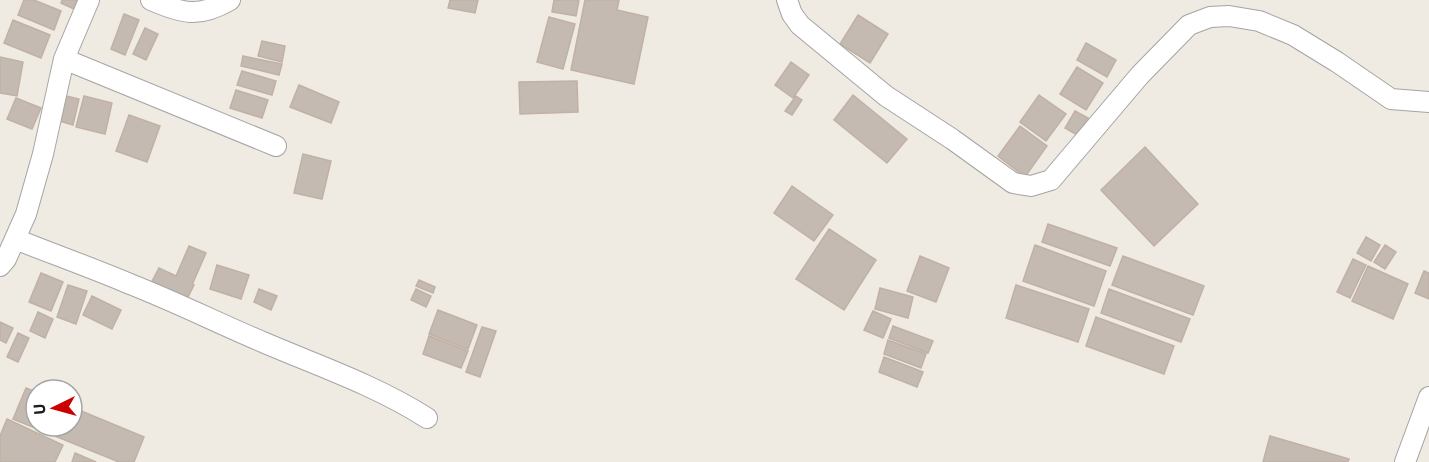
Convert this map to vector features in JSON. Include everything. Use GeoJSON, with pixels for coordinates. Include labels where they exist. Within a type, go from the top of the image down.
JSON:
{"type":"FeatureCollection","features":[{"type":"Feature","properties":{"kind":"street"},"geometry":{"type":"LineString","coordinates":[[0,266],[6,259],[26,214],[64,59],[89,0]]}},
{"type":"Feature","properties":{"kind":"street"},"geometry":{"type":"LineString","coordinates":[[151,0],[175,10],[203,13],[230,0]]}},
{"type":"Feature","properties":{"kind":"street"},"geometry":{"type":"LineString","coordinates":[[787,0],[792,14],[800,25],[886,96],[1013,183],[1032,186],[1051,180],[1140,75],[1189,25],[1210,17],[1229,16],[1259,21],[1293,35],[1391,99],[1429,102]]}},
{"type":"Feature","properties":{"kind":"street"},"geometry":{"type":"LineString","coordinates":[[64,59],[276,146]]}},
{"type":"Feature","properties":{"kind":"street"},"geometry":{"type":"LineString","coordinates":[[15,239],[131,284],[347,376],[378,393],[401,401],[427,418]]}},
{"type":"Feature","properties":{"kind":"street"},"geometry":{"type":"LineString","coordinates":[[1405,462],[1429,397]]}},
{"type":"Feature","properties":{"kind":"building"},"geometry":{"type":"Polygon","coordinates":[[[24,0],[34,0],[61,11],[54,30],[18,15],[24,0]]]}},
{"type":"Feature","properties":{"kind":"building"},"geometry":{"type":"Polygon","coordinates":[[[62,0],[78,0],[74,9],[61,3],[62,0]]]}},
{"type":"Feature","properties":{"kind":"building"},"geometry":{"type":"Polygon","coordinates":[[[450,0],[478,0],[475,13],[448,8],[450,0]]]}},
{"type":"Feature","properties":{"kind":"building"},"geometry":{"type":"Polygon","coordinates":[[[554,0],[579,0],[576,16],[552,12],[554,0]]]}},
{"type":"Feature","properties":{"kind":"building"},"geometry":{"type":"Polygon","coordinates":[[[585,0],[619,0],[617,10],[648,17],[634,84],[571,70],[585,0]]]}},
{"type":"Feature","properties":{"kind":"building"},"geometry":{"type":"Polygon","coordinates":[[[124,14],[139,20],[125,55],[111,49],[124,14]]]}},
{"type":"Feature","properties":{"kind":"building"},"geometry":{"type":"Polygon","coordinates":[[[858,15],[888,34],[870,63],[840,44],[858,15]]]}},
{"type":"Feature","properties":{"kind":"building"},"geometry":{"type":"Polygon","coordinates":[[[549,17],[575,24],[563,69],[537,62],[549,17]]]}},
{"type":"Feature","properties":{"kind":"building"},"geometry":{"type":"Polygon","coordinates":[[[13,20],[50,35],[41,58],[4,43],[13,20]]]}},
{"type":"Feature","properties":{"kind":"building"},"geometry":{"type":"Polygon","coordinates":[[[145,28],[158,34],[146,60],[133,54],[145,28]]]}},
{"type":"Feature","properties":{"kind":"building"},"geometry":{"type":"Polygon","coordinates":[[[262,41],[285,46],[282,62],[258,56],[262,41]]]}},
{"type":"Feature","properties":{"kind":"building"},"geometry":{"type":"Polygon","coordinates":[[[1086,43],[1116,60],[1107,77],[1077,60],[1086,43]]]}},
{"type":"Feature","properties":{"kind":"building"},"geometry":{"type":"Polygon","coordinates":[[[243,56],[282,64],[279,75],[241,66],[243,56]]]}},
{"type":"Feature","properties":{"kind":"building"},"geometry":{"type":"Polygon","coordinates":[[[0,57],[23,62],[17,96],[0,93],[0,57]]]}},
{"type":"Feature","properties":{"kind":"building"},"geometry":{"type":"Polygon","coordinates":[[[791,62],[809,75],[793,98],[775,85],[791,62]]]}},
{"type":"Feature","properties":{"kind":"building"},"geometry":{"type":"Polygon","coordinates":[[[1077,67],[1103,83],[1086,110],[1060,94],[1077,67]]]}},
{"type":"Feature","properties":{"kind":"building"},"geometry":{"type":"Polygon","coordinates":[[[242,71],[276,81],[272,95],[237,85],[242,71]]]}},
{"type":"Feature","properties":{"kind":"building"},"geometry":{"type":"Polygon","coordinates":[[[577,81],[578,112],[520,114],[519,82],[577,81]]]}},
{"type":"Feature","properties":{"kind":"building"},"geometry":{"type":"Polygon","coordinates":[[[299,85],[339,102],[331,123],[290,107],[299,85]]]}},
{"type":"Feature","properties":{"kind":"building"},"geometry":{"type":"Polygon","coordinates":[[[236,90],[268,100],[262,118],[230,108],[236,90]]]}},
{"type":"Feature","properties":{"kind":"building"},"geometry":{"type":"Polygon","coordinates":[[[62,95],[79,99],[73,125],[56,120],[62,95]]]}},
{"type":"Feature","properties":{"kind":"building"},"geometry":{"type":"Polygon","coordinates":[[[853,95],[907,139],[887,163],[834,120],[853,95]]]}},
{"type":"Feature","properties":{"kind":"building"},"geometry":{"type":"Polygon","coordinates":[[[1039,95],[1066,114],[1046,141],[1020,122],[1039,95]]]}},
{"type":"Feature","properties":{"kind":"building"},"geometry":{"type":"Polygon","coordinates":[[[84,96],[112,103],[105,134],[76,127],[84,96]]]}},
{"type":"Feature","properties":{"kind":"building"},"geometry":{"type":"Polygon","coordinates":[[[796,96],[802,100],[792,115],[785,111],[796,96]]]}},
{"type":"Feature","properties":{"kind":"building"},"geometry":{"type":"Polygon","coordinates":[[[16,98],[41,108],[32,129],[7,119],[16,98]]]}},
{"type":"Feature","properties":{"kind":"building"},"geometry":{"type":"Polygon","coordinates":[[[1075,111],[1088,118],[1077,135],[1065,128],[1075,111]]]}},
{"type":"Feature","properties":{"kind":"building"},"geometry":{"type":"Polygon","coordinates":[[[129,115],[160,126],[147,162],[116,151],[129,115]]]}},
{"type":"Feature","properties":{"kind":"building"},"geometry":{"type":"Polygon","coordinates":[[[1020,126],[1047,146],[1025,177],[998,156],[1020,126]]]}},
{"type":"Feature","properties":{"kind":"building"},"geometry":{"type":"Polygon","coordinates":[[[1145,147],[1198,204],[1154,246],[1101,190],[1145,147]]]}},
{"type":"Feature","properties":{"kind":"building"},"geometry":{"type":"Polygon","coordinates":[[[303,154],[331,161],[322,199],[294,193],[303,154]]]}},
{"type":"Feature","properties":{"kind":"building"},"geometry":{"type":"Polygon","coordinates":[[[792,186],[833,215],[814,241],[774,213],[792,186]]]}},
{"type":"Feature","properties":{"kind":"building"},"geometry":{"type":"Polygon","coordinates":[[[1048,224],[1117,248],[1110,266],[1042,242],[1048,224]]]}},
{"type":"Feature","properties":{"kind":"building"},"geometry":{"type":"Polygon","coordinates":[[[829,229],[876,260],[844,310],[796,279],[829,229]]]}},
{"type":"Feature","properties":{"kind":"building"},"geometry":{"type":"Polygon","coordinates":[[[1366,237],[1380,245],[1371,261],[1357,253],[1366,237]]]}},
{"type":"Feature","properties":{"kind":"building"},"geometry":{"type":"Polygon","coordinates":[[[1035,245],[1106,271],[1094,306],[1023,281],[1035,245]]]}},
{"type":"Feature","properties":{"kind":"building"},"geometry":{"type":"Polygon","coordinates":[[[1385,245],[1396,252],[1385,269],[1374,262],[1385,245]]]}},
{"type":"Feature","properties":{"kind":"building"},"geometry":{"type":"Polygon","coordinates":[[[189,246],[206,253],[185,303],[150,285],[159,268],[176,276],[189,246]]]}},
{"type":"Feature","properties":{"kind":"building"},"geometry":{"type":"Polygon","coordinates":[[[920,256],[949,268],[936,302],[907,291],[920,256]]]}},
{"type":"Feature","properties":{"kind":"building"},"geometry":{"type":"Polygon","coordinates":[[[1123,256],[1204,286],[1193,315],[1112,285],[1123,256]]]}},
{"type":"Feature","properties":{"kind":"building"},"geometry":{"type":"Polygon","coordinates":[[[1353,259],[1366,265],[1350,298],[1337,292],[1353,259]]]}},
{"type":"Feature","properties":{"kind":"building"},"geometry":{"type":"Polygon","coordinates":[[[217,265],[249,275],[241,299],[210,289],[217,265]]]}},
{"type":"Feature","properties":{"kind":"building"},"geometry":{"type":"Polygon","coordinates":[[[1368,266],[1408,284],[1393,319],[1352,301],[1368,266]]]}},
{"type":"Feature","properties":{"kind":"building"},"geometry":{"type":"Polygon","coordinates":[[[1424,271],[1429,273],[1429,299],[1415,293],[1424,271]]]}},
{"type":"Feature","properties":{"kind":"building"},"geometry":{"type":"Polygon","coordinates":[[[41,273],[63,282],[51,311],[29,302],[41,273]]]}},
{"type":"Feature","properties":{"kind":"building"},"geometry":{"type":"Polygon","coordinates":[[[419,280],[435,287],[433,293],[416,286],[419,280]]]}},
{"type":"Feature","properties":{"kind":"building"},"geometry":{"type":"Polygon","coordinates":[[[68,285],[87,291],[76,324],[57,317],[68,285]]]}},
{"type":"Feature","properties":{"kind":"building"},"geometry":{"type":"Polygon","coordinates":[[[1016,285],[1089,309],[1078,342],[1006,318],[1016,285]]]}},
{"type":"Feature","properties":{"kind":"building"},"geometry":{"type":"Polygon","coordinates":[[[880,288],[913,297],[908,318],[875,309],[880,288]]]}},
{"type":"Feature","properties":{"kind":"building"},"geometry":{"type":"Polygon","coordinates":[[[259,289],[277,296],[271,310],[254,302],[259,289]]]}},
{"type":"Feature","properties":{"kind":"building"},"geometry":{"type":"Polygon","coordinates":[[[416,289],[431,296],[426,307],[411,300],[416,289]]]}},
{"type":"Feature","properties":{"kind":"building"},"geometry":{"type":"Polygon","coordinates":[[[1109,289],[1190,319],[1181,342],[1101,313],[1109,289]]]}},
{"type":"Feature","properties":{"kind":"building"},"geometry":{"type":"Polygon","coordinates":[[[92,296],[121,310],[112,329],[83,315],[92,296]]]}},
{"type":"Feature","properties":{"kind":"building"},"geometry":{"type":"Polygon","coordinates":[[[438,310],[477,325],[468,349],[429,334],[438,310]]]}},
{"type":"Feature","properties":{"kind":"building"},"geometry":{"type":"Polygon","coordinates":[[[873,311],[891,319],[883,338],[864,330],[873,311]]]}},
{"type":"Feature","properties":{"kind":"building"},"geometry":{"type":"Polygon","coordinates":[[[38,312],[53,319],[45,338],[30,331],[38,312]]]}},
{"type":"Feature","properties":{"kind":"building"},"geometry":{"type":"Polygon","coordinates":[[[1096,317],[1174,346],[1164,374],[1086,346],[1096,317]]]}},
{"type":"Feature","properties":{"kind":"building"},"geometry":{"type":"Polygon","coordinates":[[[0,322],[13,328],[6,343],[0,340],[0,322]]]}},
{"type":"Feature","properties":{"kind":"building"},"geometry":{"type":"Polygon","coordinates":[[[893,326],[933,341],[928,353],[889,338],[893,326]]]}},
{"type":"Feature","properties":{"kind":"building"},"geometry":{"type":"Polygon","coordinates":[[[482,327],[496,331],[480,377],[466,372],[482,327]]]}},
{"type":"Feature","properties":{"kind":"building"},"geometry":{"type":"Polygon","coordinates":[[[18,333],[29,338],[18,362],[7,357],[18,333]]]}},
{"type":"Feature","properties":{"kind":"building"},"geometry":{"type":"Polygon","coordinates":[[[429,336],[468,351],[461,368],[423,354],[429,336]]]}},
{"type":"Feature","properties":{"kind":"building"},"geometry":{"type":"Polygon","coordinates":[[[888,340],[926,354],[921,368],[884,354],[888,340]]]}},
{"type":"Feature","properties":{"kind":"building"},"geometry":{"type":"Polygon","coordinates":[[[884,357],[923,372],[917,387],[879,372],[884,357]]]}},
{"type":"Feature","properties":{"kind":"building"},"geometry":{"type":"Polygon","coordinates":[[[24,393],[24,423],[13,419],[24,393]]]}},
{"type":"Feature","properties":{"kind":"building"},"geometry":{"type":"Polygon","coordinates":[[[84,412],[144,437],[134,462],[119,462],[60,438],[84,438],[84,412]]]}},
{"type":"Feature","properties":{"kind":"building"},"geometry":{"type":"Polygon","coordinates":[[[7,419],[24,427],[24,438],[48,438],[63,445],[55,462],[0,462],[0,436],[7,419]]]}},
{"type":"Feature","properties":{"kind":"building"},"geometry":{"type":"Polygon","coordinates":[[[1270,436],[1349,459],[1348,462],[1263,462],[1270,436]]]}},
{"type":"Feature","properties":{"kind":"building"},"geometry":{"type":"Polygon","coordinates":[[[75,453],[96,462],[72,462],[75,453]]]}}]}
